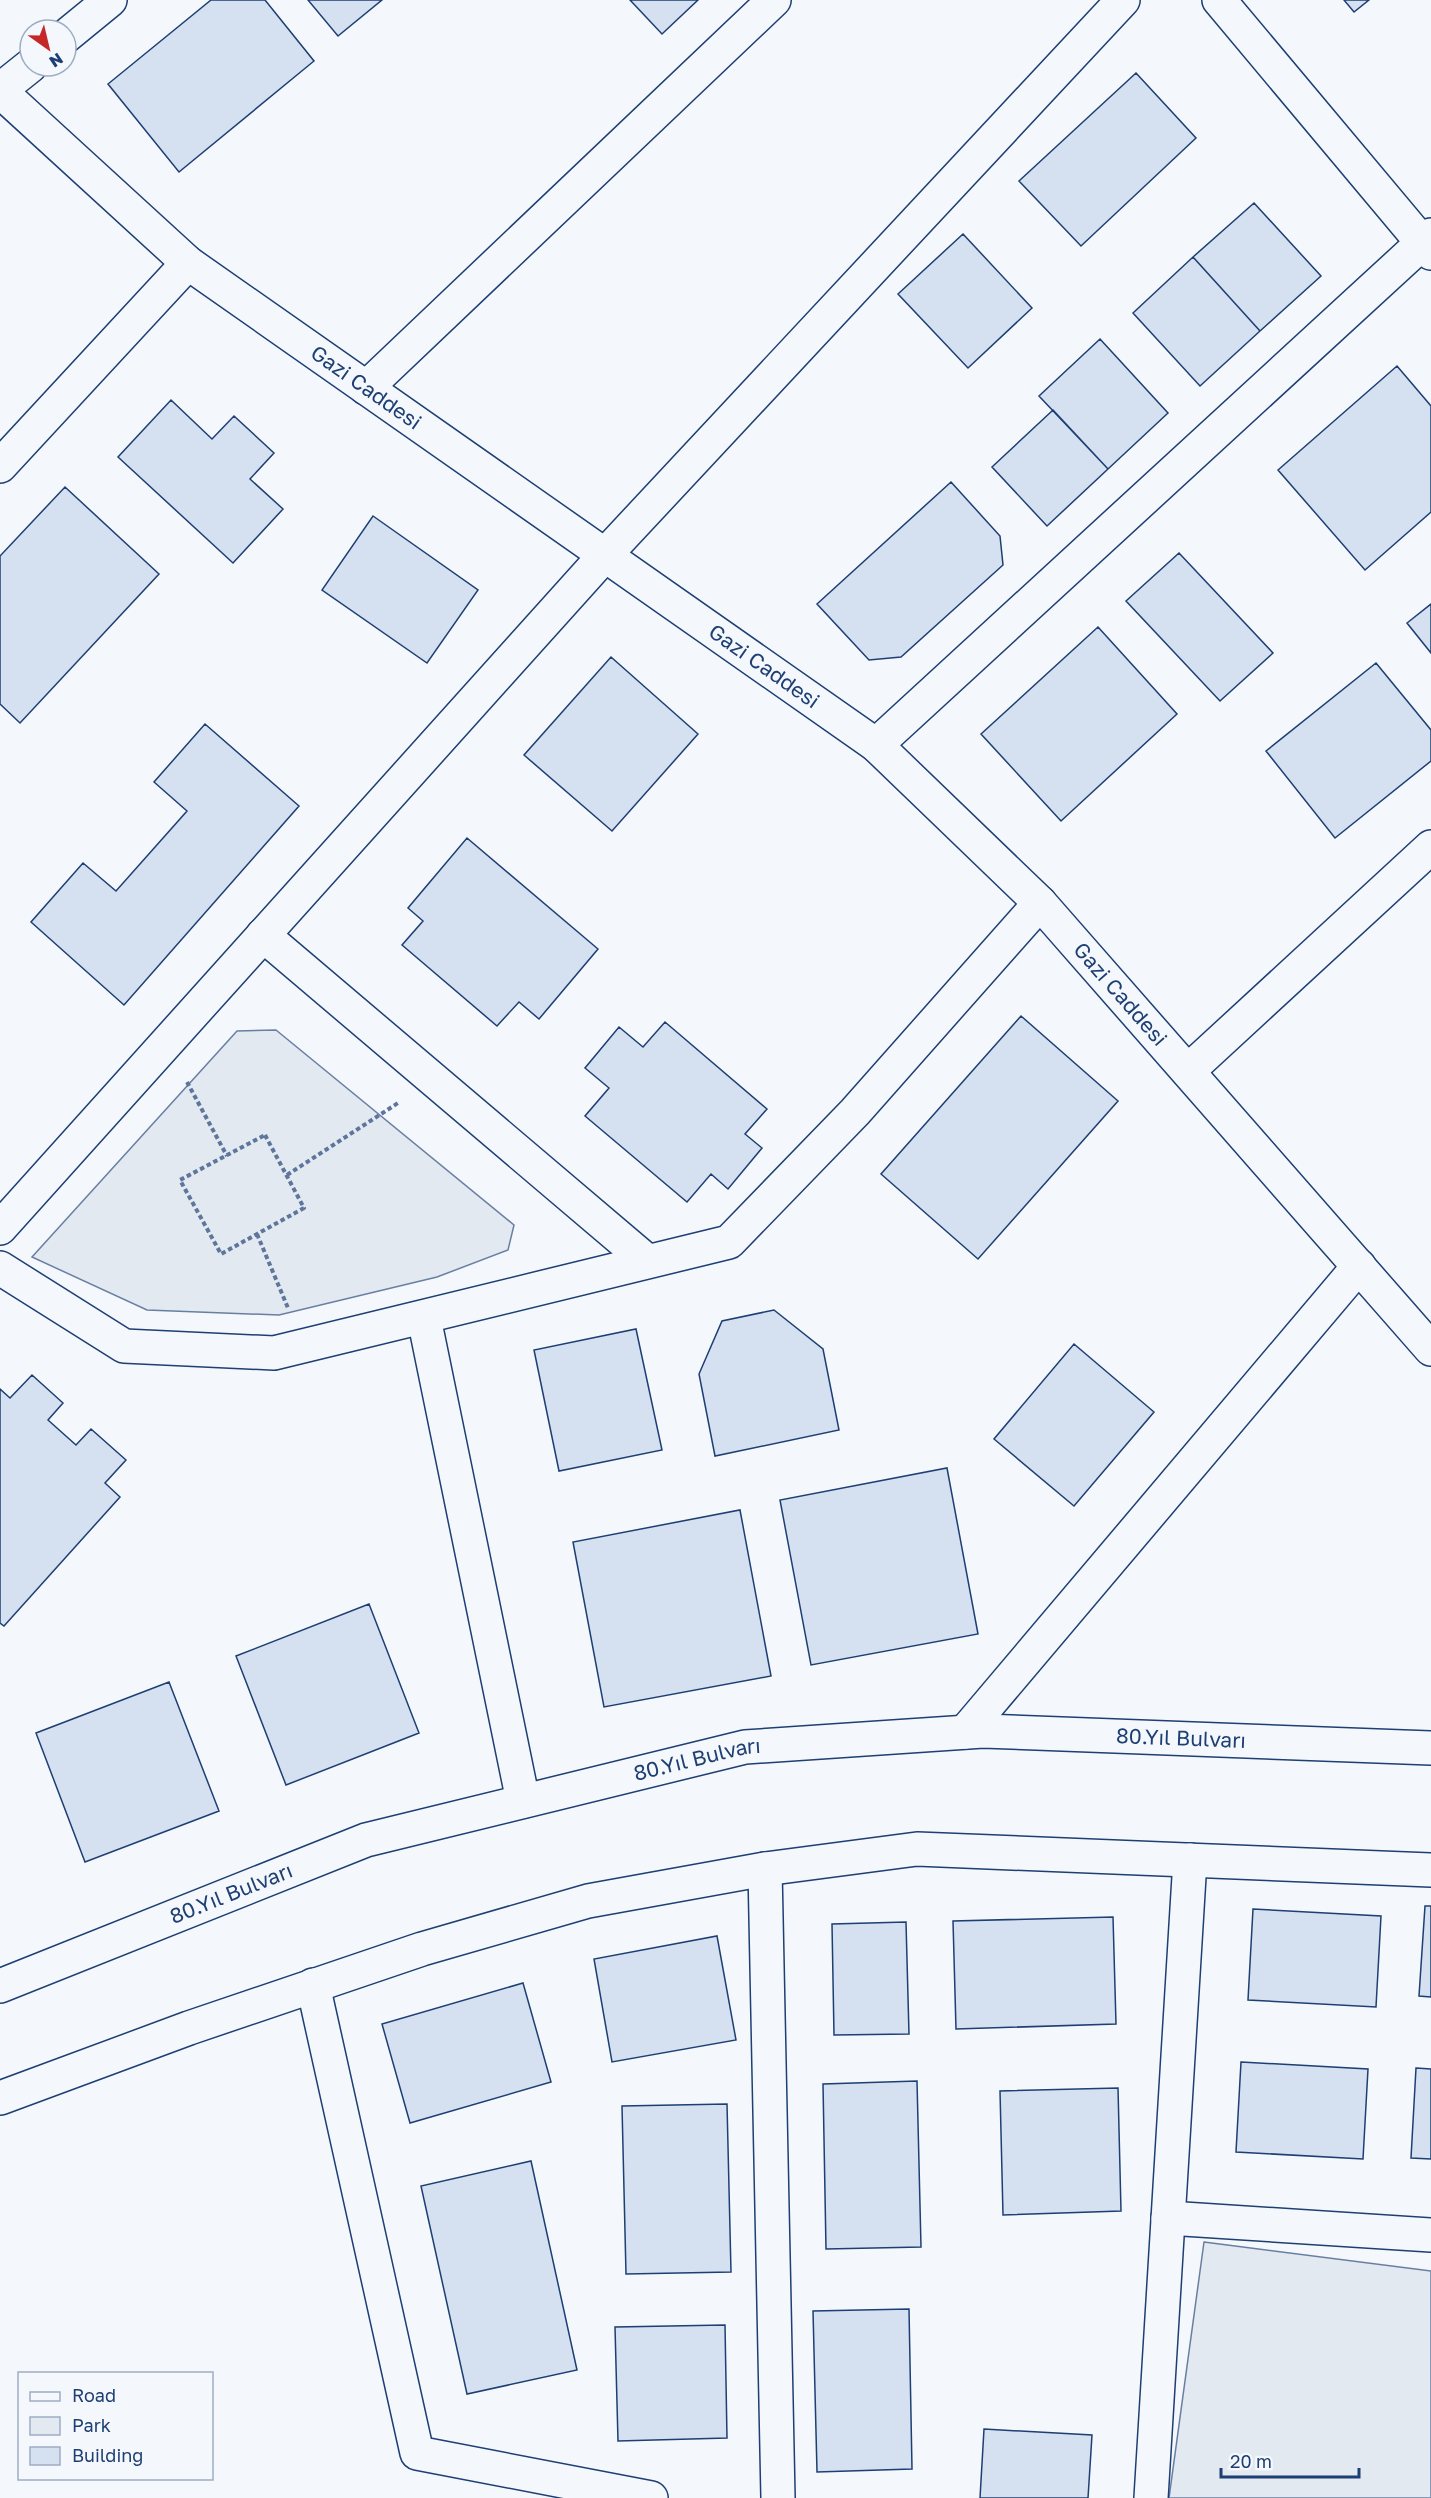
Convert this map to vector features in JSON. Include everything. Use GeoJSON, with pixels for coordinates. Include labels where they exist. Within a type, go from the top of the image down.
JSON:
{"type":"FeatureCollection","features":[{"type":"Feature","properties":{"kind":"street"},"geometry":{"type":"LineString","coordinates":[[78,26],[110,0]]}},
{"type":"Feature","properties":{"kind":"street"},"geometry":{"type":"LineString","coordinates":[[366,388],[774,0]]}},
{"type":"Feature","properties":{"kind":"street"},"geometry":{"type":"LineString","coordinates":[[0,1228],[605,555],[1123,0]]}},
{"type":"Feature","properties":{"kind":"street"},"geometry":{"type":"LineString","coordinates":[[876,745],[1428,244],[1220,0]]}},
{"type":"Feature","properties":{"kind":"street"},"geometry":{"type":"LineString","coordinates":[[0,91],[18,76]]}},
{"type":"Feature","properties":{"kind":"street","name":"Gazi Caddesi"},"geometry":{"type":"LineString","coordinates":[[0,91],[188,263],[876,745],[1040,903],[1431,1349]]}},
{"type":"Feature","properties":{"kind":"street"},"geometry":{"type":"LineString","coordinates":[[0,466],[188,263]]}},
{"type":"Feature","properties":{"kind":"street"},"geometry":{"type":"LineString","coordinates":[[1188,1071],[1431,847]]}},
{"type":"Feature","properties":{"kind":"street"},"geometry":{"type":"LineString","coordinates":[[0,1269],[124,1346],[274,1353],[729,1242],[855,1112],[1040,903]]}},
{"type":"Feature","properties":{"kind":"street"},"geometry":{"type":"LineString","coordinates":[[263,936],[647,1261]]}},
{"type":"Feature","properties":{"kind":"street"},"geometry":{"type":"LineString","coordinates":[[965,1732],[1359,1266]]}},
{"type":"Feature","properties":{"kind":"street"},"geometry":{"type":"LineString","coordinates":[[424,1318],[523,1801]]}},
{"type":"Feature","properties":{"kind":"street","name":"80.Yıl Bulvarı"},"geometry":{"type":"LineString","coordinates":[[2,1984],[366,1840],[745,1747],[983,1731],[1431,1749]]}},
{"type":"Feature","properties":{"kind":"street"},"geometry":{"type":"LineString","coordinates":[[0,2098],[189,2028],[422,1949],[588,1901],[765,1869],[917,1848],[1431,1870]]}},
{"type":"Feature","properties":{"kind":"street"},"geometry":{"type":"LineString","coordinates":[[1151,2498],[1190,1860]]}},
{"type":"Feature","properties":{"kind":"street"},"geometry":{"type":"LineString","coordinates":[[765,1869],[778,2498]]}},
{"type":"Feature","properties":{"kind":"street"},"geometry":{"type":"LineString","coordinates":[[313,1985],[417,2453],[651,2498]]}},
{"type":"Feature","properties":{"kind":"street"},"geometry":{"type":"LineString","coordinates":[[1168,2218],[1431,2235]]}},
{"type":"Feature","properties":{"kind":"path"},"geometry":{"type":"LineString","coordinates":[[166,1043],[227,1156]]}},
{"type":"Feature","properties":{"kind":"path"},"geometry":{"type":"LineString","coordinates":[[287,1175],[434,1080]]}},
{"type":"Feature","properties":{"kind":"path"},"geometry":{"type":"LineString","coordinates":[[265,1135],[304,1208],[220,1254],[180,1180],[227,1156],[265,1135]]}},
{"type":"Feature","properties":{"kind":"path"},"geometry":{"type":"LineString","coordinates":[[257,1234],[304,1346]]}},
{"type":"Feature","properties":{"kind":"green space"},"geometry":{"type":"Polygon","coordinates":[[[276,1030],[514,1225],[508,1250],[437,1277],[279,1315],[147,1310],[32,1257],[237,1031],[276,1030]]]}},
{"type":"Feature","properties":{"kind":"green space"},"geometry":{"type":"Polygon","coordinates":[[[1204,2242],[1431,2271],[1431,2498],[1169,2498],[1204,2242]]]}},
{"type":"Feature","properties":{"kind":"building"},"geometry":{"type":"Polygon","coordinates":[[[211,0],[265,0],[314,61],[179,172],[108,84],[211,0]]]}},
{"type":"Feature","properties":{"kind":"building"},"geometry":{"type":"Polygon","coordinates":[[[308,0],[382,0],[338,36],[308,0]]]}},
{"type":"Feature","properties":{"kind":"building"},"geometry":{"type":"Polygon","coordinates":[[[630,0],[698,0],[662,34],[630,0]]]}},
{"type":"Feature","properties":{"kind":"building"},"geometry":{"type":"Polygon","coordinates":[[[1344,0],[1369,0],[1354,12],[1344,0]]]}},
{"type":"Feature","properties":{"kind":"building"},"geometry":{"type":"Polygon","coordinates":[[[1136,73],[1196,138],[1081,246],[1019,181],[1136,73]]]}},
{"type":"Feature","properties":{"kind":"building"},"geometry":{"type":"Polygon","coordinates":[[[1254,203],[1321,276],[1260,331],[1193,257],[1254,203]]]}},
{"type":"Feature","properties":{"kind":"building"},"geometry":{"type":"Polygon","coordinates":[[[963,234],[1032,308],[968,368],[898,294],[963,234]]]}},
{"type":"Feature","properties":{"kind":"building"},"geometry":{"type":"Polygon","coordinates":[[[1193,257],[1260,331],[1200,386],[1133,313],[1193,257]]]}},
{"type":"Feature","properties":{"kind":"building"},"geometry":{"type":"Polygon","coordinates":[[[1100,339],[1168,413],[1108,469],[1039,396],[1100,339]]]}},
{"type":"Feature","properties":{"kind":"building"},"geometry":{"type":"Polygon","coordinates":[[[1397,366],[1431,406],[1431,512],[1365,570],[1278,470],[1397,366]]]}},
{"type":"Feature","properties":{"kind":"building"},"geometry":{"type":"Polygon","coordinates":[[[171,400],[212,439],[234,416],[274,453],[250,479],[283,509],[233,563],[118,457],[171,400]]]}},
{"type":"Feature","properties":{"kind":"building"},"geometry":{"type":"Polygon","coordinates":[[[1053,410],[1108,469],[1047,526],[992,467],[1053,410]]]}},
{"type":"Feature","properties":{"kind":"building"},"geometry":{"type":"Polygon","coordinates":[[[951,482],[1000,536],[1003,565],[901,657],[869,660],[817,604],[951,482]]]}},
{"type":"Feature","properties":{"kind":"building"},"geometry":{"type":"Polygon","coordinates":[[[65,487],[159,574],[20,723],[0,704],[0,556],[65,487]]]}},
{"type":"Feature","properties":{"kind":"building"},"geometry":{"type":"Polygon","coordinates":[[[373,516],[478,590],[427,663],[322,590],[373,516]]]}},
{"type":"Feature","properties":{"kind":"building"},"geometry":{"type":"Polygon","coordinates":[[[1179,553],[1273,653],[1220,701],[1126,601],[1179,553]]]}},
{"type":"Feature","properties":{"kind":"building"},"geometry":{"type":"Polygon","coordinates":[[[1431,604],[1431,653],[1407,623],[1431,604]]]}},
{"type":"Feature","properties":{"kind":"building"},"geometry":{"type":"Polygon","coordinates":[[[1098,627],[1177,714],[1061,821],[981,734],[1098,627]]]}},
{"type":"Feature","properties":{"kind":"building"},"geometry":{"type":"Polygon","coordinates":[[[611,657],[698,734],[612,831],[524,755],[611,657]]]}},
{"type":"Feature","properties":{"kind":"building"},"geometry":{"type":"Polygon","coordinates":[[[1376,663],[1431,730],[1431,761],[1335,838],[1266,751],[1376,663]]]}},
{"type":"Feature","properties":{"kind":"building"},"geometry":{"type":"Polygon","coordinates":[[[205,724],[299,806],[124,1005],[31,922],[83,863],[116,891],[187,811],[154,782],[205,724]]]}},
{"type":"Feature","properties":{"kind":"building"},"geometry":{"type":"Polygon","coordinates":[[[467,838],[598,949],[539,1019],[519,1002],[497,1026],[402,945],[423,921],[408,908],[467,838]]]}},
{"type":"Feature","properties":{"kind":"building"},"geometry":{"type":"Polygon","coordinates":[[[1021,1016],[1118,1101],[978,1259],[881,1174],[1021,1016]]]}},
{"type":"Feature","properties":{"kind":"building"},"geometry":{"type":"Polygon","coordinates":[[[665,1022],[767,1109],[745,1134],[762,1148],[728,1189],[711,1174],[687,1202],[585,1116],[609,1088],[585,1068],[619,1027],[643,1047],[665,1022]]]}},
{"type":"Feature","properties":{"kind":"building"},"geometry":{"type":"Polygon","coordinates":[[[774,1310],[823,1349],[839,1430],[715,1456],[699,1374],[722,1321],[774,1310]]]}},
{"type":"Feature","properties":{"kind":"building"},"geometry":{"type":"Polygon","coordinates":[[[636,1329],[662,1450],[559,1471],[534,1350],[636,1329]]]}},
{"type":"Feature","properties":{"kind":"building"},"geometry":{"type":"Polygon","coordinates":[[[1074,1344],[1154,1412],[1074,1506],[994,1439],[1074,1344]]]}},
{"type":"Feature","properties":{"kind":"building"},"geometry":{"type":"Polygon","coordinates":[[[32,1375],[63,1403],[48,1420],[76,1445],[91,1429],[126,1460],[105,1483],[120,1497],[4,1626],[0,1623],[0,1389],[10,1398],[32,1375]]]}},
{"type":"Feature","properties":{"kind":"building"},"geometry":{"type":"Polygon","coordinates":[[[947,1468],[978,1634],[811,1665],[780,1500],[947,1468]]]}},
{"type":"Feature","properties":{"kind":"building"},"geometry":{"type":"Polygon","coordinates":[[[740,1510],[771,1676],[604,1707],[573,1542],[740,1510]]]}},
{"type":"Feature","properties":{"kind":"building"},"geometry":{"type":"Polygon","coordinates":[[[369,1604],[419,1733],[286,1785],[236,1656],[369,1604]]]}},
{"type":"Feature","properties":{"kind":"building"},"geometry":{"type":"Polygon","coordinates":[[[169,1682],[219,1811],[85,1862],[36,1733],[169,1682]]]}},
{"type":"Feature","properties":{"kind":"building"},"geometry":{"type":"Polygon","coordinates":[[[1425,1906],[1431,1906],[1431,1997],[1419,1996],[1425,1906]]]}},
{"type":"Feature","properties":{"kind":"building"},"geometry":{"type":"Polygon","coordinates":[[[1253,1909],[1381,1916],[1376,2007],[1248,2000],[1253,1909]]]}},
{"type":"Feature","properties":{"kind":"building"},"geometry":{"type":"Polygon","coordinates":[[[1113,1917],[1116,2024],[956,2029],[953,1921],[1113,1917]]]}},
{"type":"Feature","properties":{"kind":"building"},"geometry":{"type":"Polygon","coordinates":[[[906,1922],[909,2034],[834,2035],[832,1924],[906,1922]]]}},
{"type":"Feature","properties":{"kind":"building"},"geometry":{"type":"Polygon","coordinates":[[[717,1936],[736,2040],[612,2062],[594,1959],[717,1936]]]}},
{"type":"Feature","properties":{"kind":"building"},"geometry":{"type":"Polygon","coordinates":[[[523,1983],[551,2082],[410,2123],[382,2024],[523,1983]]]}},
{"type":"Feature","properties":{"kind":"building"},"geometry":{"type":"Polygon","coordinates":[[[1241,2062],[1368,2069],[1363,2159],[1236,2152],[1241,2062]]]}},
{"type":"Feature","properties":{"kind":"building"},"geometry":{"type":"Polygon","coordinates":[[[1416,2068],[1431,2069],[1431,2159],[1411,2158],[1416,2068]]]}},
{"type":"Feature","properties":{"kind":"building"},"geometry":{"type":"Polygon","coordinates":[[[917,2081],[921,2247],[826,2249],[823,2084],[917,2081]]]}},
{"type":"Feature","properties":{"kind":"building"},"geometry":{"type":"Polygon","coordinates":[[[1118,2088],[1121,2211],[1003,2215],[1000,2091],[1118,2088]]]}},
{"type":"Feature","properties":{"kind":"building"},"geometry":{"type":"Polygon","coordinates":[[[727,2104],[731,2272],[626,2274],[622,2106],[727,2104]]]}},
{"type":"Feature","properties":{"kind":"building"},"geometry":{"type":"Polygon","coordinates":[[[531,2161],[577,2370],[467,2394],[421,2186],[531,2161]]]}},
{"type":"Feature","properties":{"kind":"building"},"geometry":{"type":"Polygon","coordinates":[[[909,2309],[912,2469],[817,2472],[813,2311],[909,2309]]]}},
{"type":"Feature","properties":{"kind":"building"},"geometry":{"type":"Polygon","coordinates":[[[725,2325],[727,2438],[618,2441],[615,2327],[725,2325]]]}},
{"type":"Feature","properties":{"kind":"building"},"geometry":{"type":"Polygon","coordinates":[[[984,2429],[1092,2435],[1088,2498],[980,2498],[984,2429]]]}}]}
